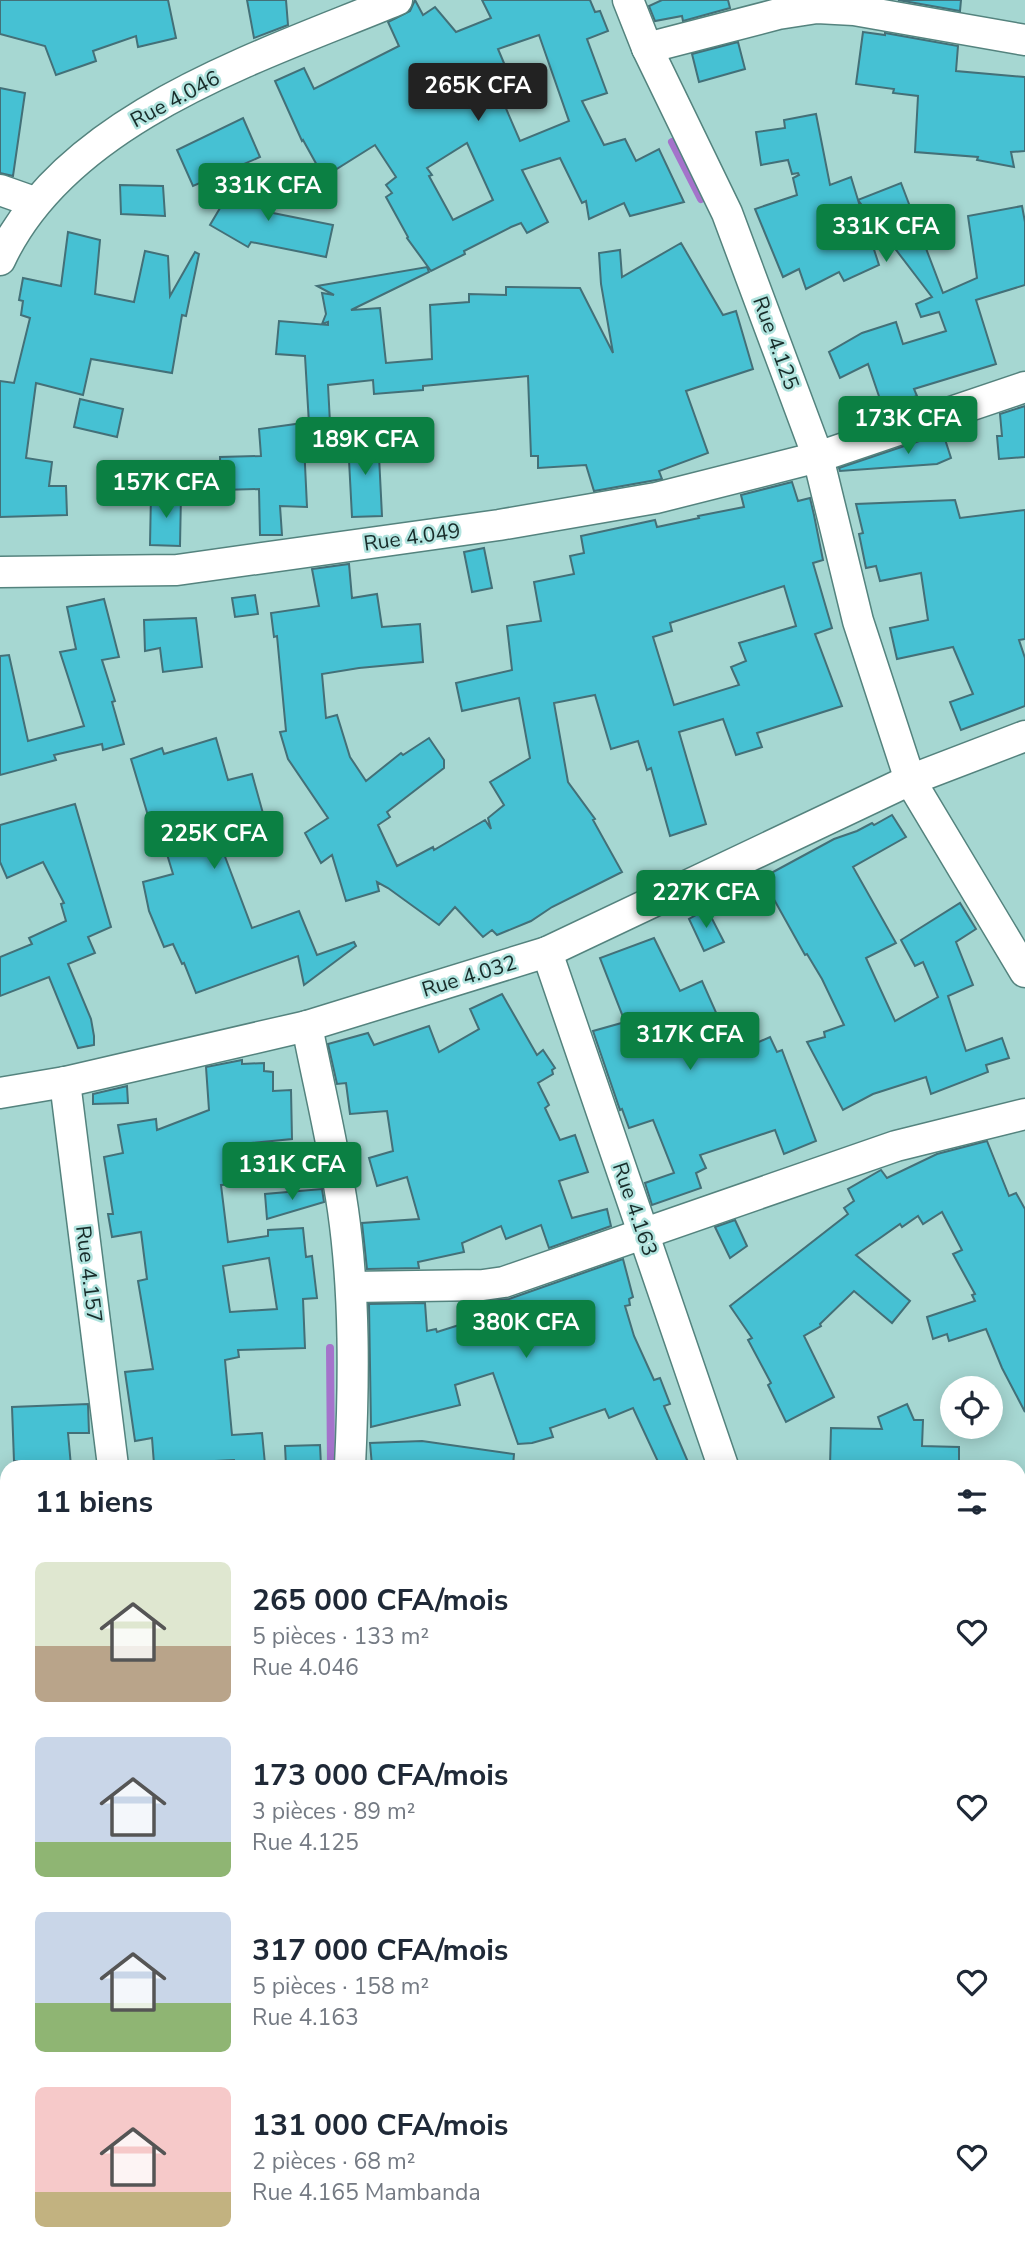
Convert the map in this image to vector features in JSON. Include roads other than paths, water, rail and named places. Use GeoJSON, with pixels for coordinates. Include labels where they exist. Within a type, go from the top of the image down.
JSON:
{"type":"FeatureCollection","features":[{"type":"Feature","properties":{"kind":"street","name":"Rue 4.046"},"geometry":{"type":"LineString","coordinates":[[0,260],[11,236],[34,202],[106,136],[211,77],[397,0]]}},
{"type":"Feature","properties":{"kind":"street","name":"Rue 4.125"},"geometry":{"type":"LineString","coordinates":[[628,0],[647,48],[727,213],[818,457],[858,621],[910,780],[1025,972]]}},
{"type":"Feature","properties":{"kind":"street"},"geometry":{"type":"LineString","coordinates":[[647,48],[778,14],[817,8],[854,10],[1025,40]]}},
{"type":"Feature","properties":{"kind":"street"},"geometry":{"type":"LineString","coordinates":[[0,190],[34,202]]}},
{"type":"Feature","properties":{"kind":"street","name":"Rue 4.049"},"geometry":{"type":"LineString","coordinates":[[0,572],[177,570],[499,524],[656,498],[818,457],[1025,387]]}},
{"type":"Feature","properties":{"kind":"street","name":"Rue 4.032"},"geometry":{"type":"LineString","coordinates":[[0,1093],[65,1082],[307,1026],[547,951],[910,780],[1025,736]]}},
{"type":"Feature","properties":{"kind":"street","name":"Rue 4.163"},"geometry":{"type":"LineString","coordinates":[[547,951],[721,1460]]}},
{"type":"Feature","properties":{"kind":"street"},"geometry":{"type":"LineString","coordinates":[[307,1026],[343,1210],[351,1287],[350,1460]]}},
{"type":"Feature","properties":{"kind":"street","name":"Rue 4.157"},"geometry":{"type":"LineString","coordinates":[[65,1082],[112,1460]]}},
{"type":"Feature","properties":{"kind":"street"},"geometry":{"type":"LineString","coordinates":[[351,1287],[504,1283],[896,1146],[1025,1114]]}},
{"type":"Feature","properties":{"kind":"waterway"},"geometry":{"type":"LineString","coordinates":[[672,142],[701,199]]}},
{"type":"Feature","properties":{"kind":"waterway"},"geometry":{"type":"LineString","coordinates":[[330,1348],[331,1460]]}}]}
